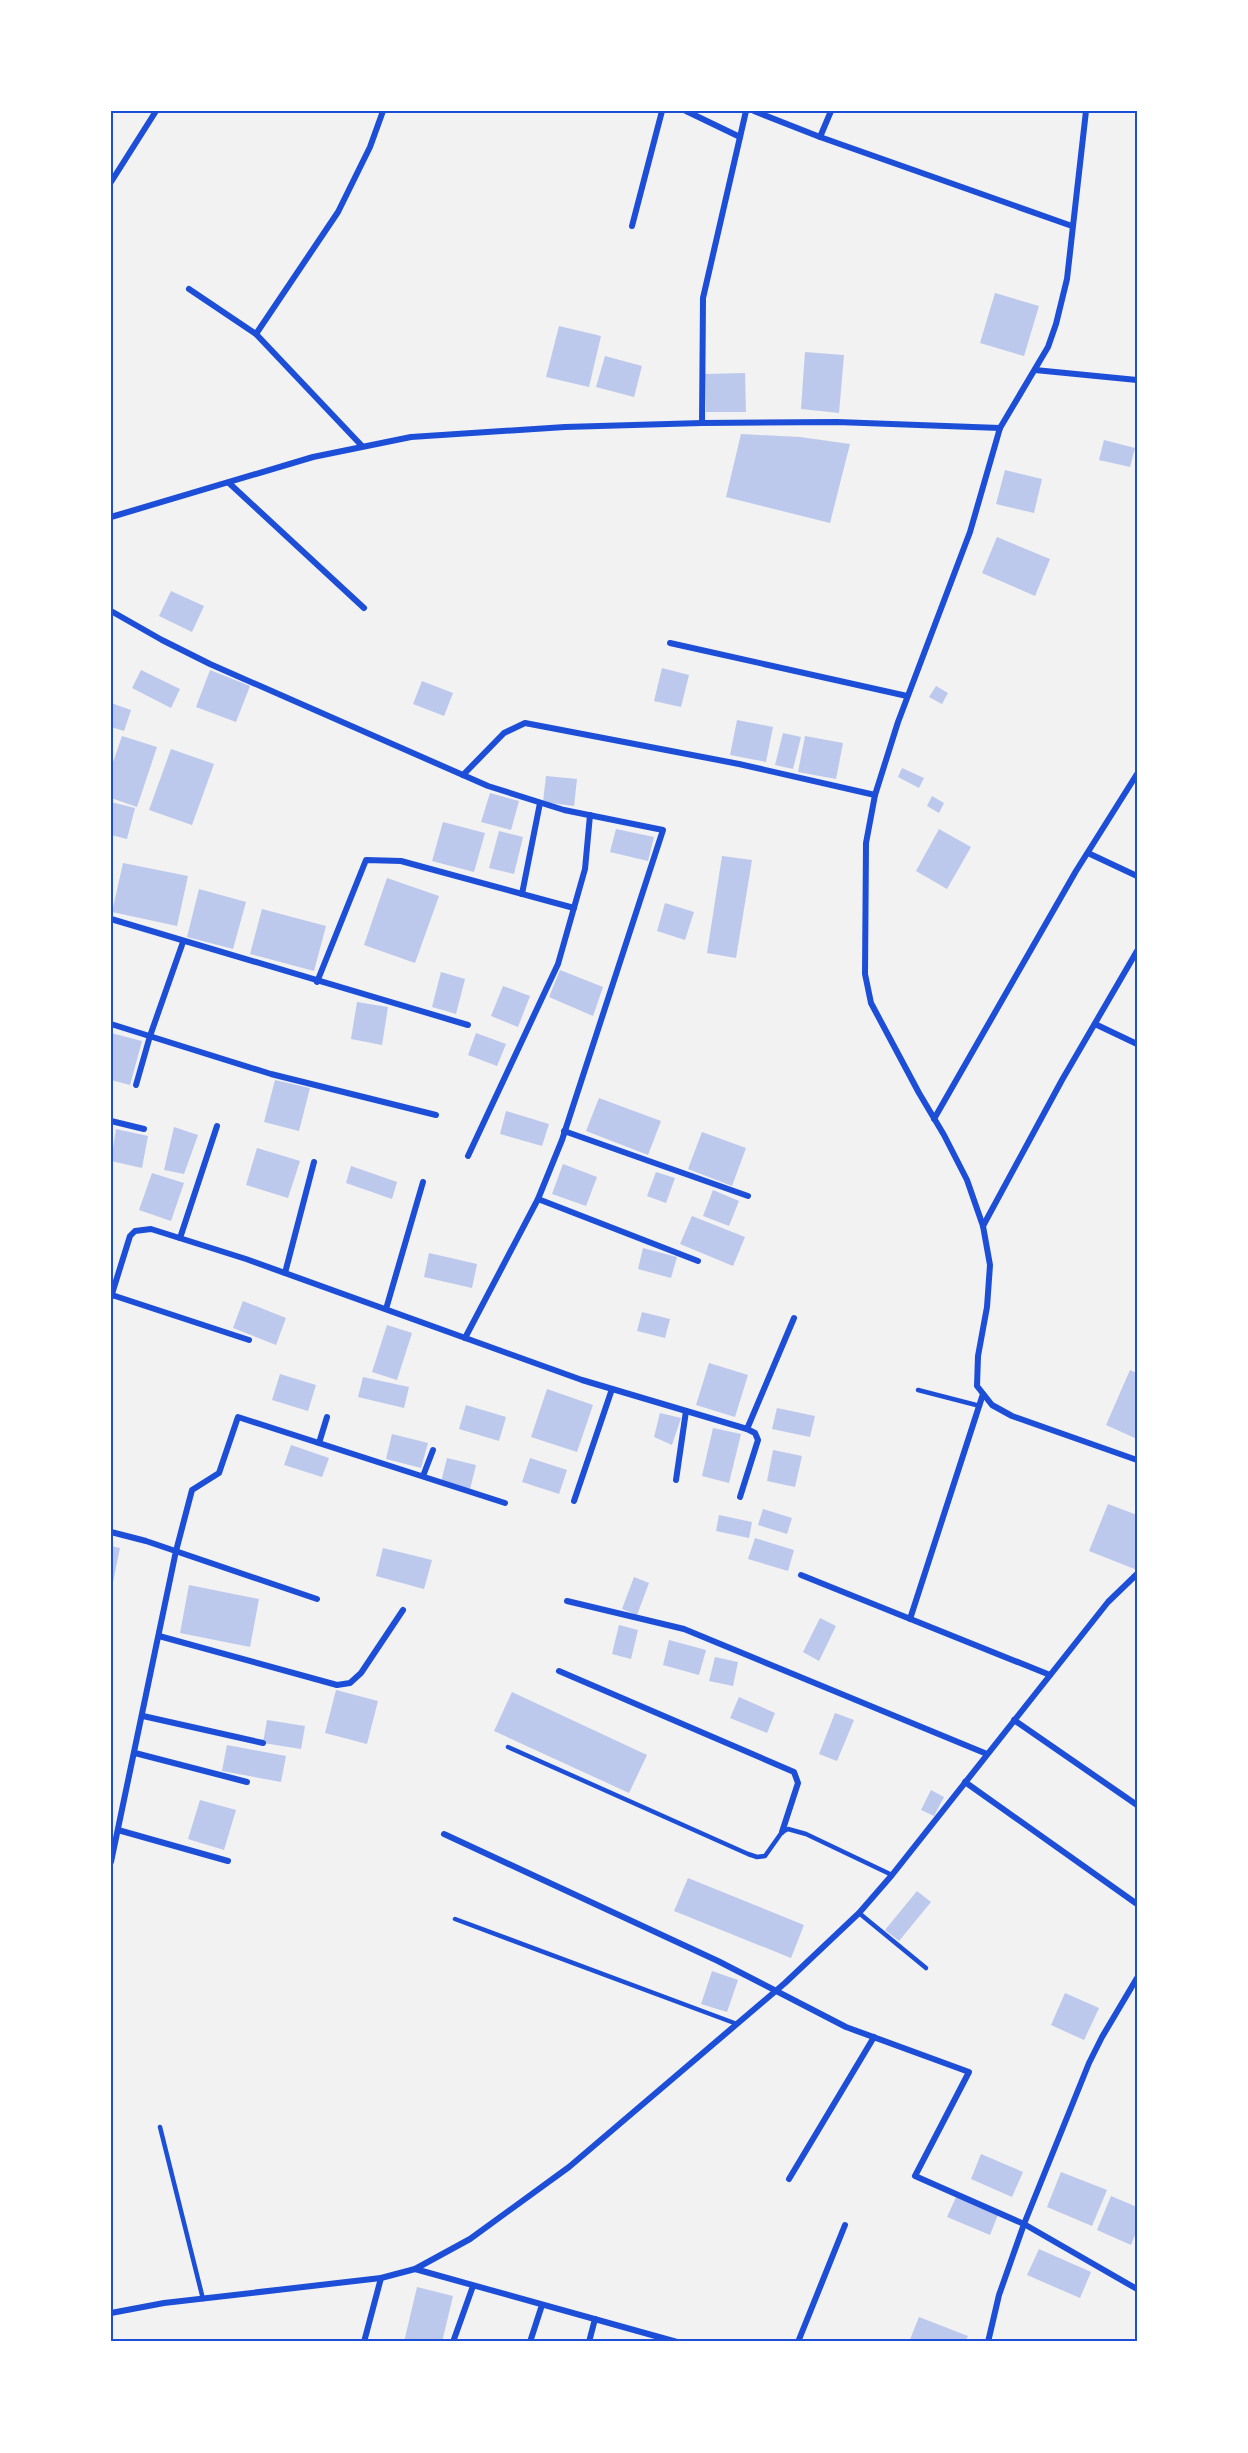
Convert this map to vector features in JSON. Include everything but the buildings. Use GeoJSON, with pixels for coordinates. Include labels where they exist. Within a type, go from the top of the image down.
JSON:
{"type":"FeatureCollection","features":[{"type":"Feature","properties":{"kind":"street"},"geometry":{"type":"LineString","coordinates":[[111,182],[156,111]]}},
{"type":"Feature","properties":{"kind":"street"},"geometry":{"type":"LineString","coordinates":[[256,334],[338,212],[370,147],[383,111]]}},
{"type":"Feature","properties":{"kind":"street"},"geometry":{"type":"LineString","coordinates":[[632,226],[662,111]]}},
{"type":"Feature","properties":{"kind":"street"},"geometry":{"type":"LineString","coordinates":[[686,111],[740,137]]}},
{"type":"Feature","properties":{"kind":"street"},"geometry":{"type":"LineString","coordinates":[[702,423],[703,298],[746,111]]}},
{"type":"Feature","properties":{"kind":"street"},"geometry":{"type":"LineString","coordinates":[[754,111],[820,137],[1072,226]]}},
{"type":"Feature","properties":{"kind":"street"},"geometry":{"type":"LineString","coordinates":[[820,137],[831,111]]}},
{"type":"Feature","properties":{"kind":"street"},"geometry":{"type":"LineString","coordinates":[[1086,111],[1067,279],[1056,324],[1048,347],[1000,428],[970,532],[907,696],[875,795],[866,843],[865,974],[871,1003],[967,1180],[983,1226],[990,1265],[987,1307],[978,1356],[977,1386],[992,1405],[1012,1416],[1137,1460]]}},
{"type":"Feature","properties":{"kind":"street"},"geometry":{"type":"LineString","coordinates":[[189,289],[256,334],[362,446]]}},
{"type":"Feature","properties":{"kind":"street"},"geometry":{"type":"LineString","coordinates":[[1035,370],[1137,380]]}},
{"type":"Feature","properties":{"kind":"street"},"geometry":{"type":"LineString","coordinates":[[111,517],[313,457],[411,437],[553,428],[702,423],[848,422],[1000,428]]}},
{"type":"Feature","properties":{"kind":"street"},"geometry":{"type":"LineString","coordinates":[[229,483],[364,608]]}},
{"type":"Feature","properties":{"kind":"street"},"geometry":{"type":"LineString","coordinates":[[111,611],[210,664],[463,775],[540,803],[663,830],[564,1131],[538,1199],[465,1338]]}},
{"type":"Feature","properties":{"kind":"street"},"geometry":{"type":"LineString","coordinates":[[670,643],[907,696]]}},
{"type":"Feature","properties":{"kind":"street"},"geometry":{"type":"LineString","coordinates":[[463,775],[504,733],[525,723],[739,764],[875,795]]}},
{"type":"Feature","properties":{"kind":"street"},"geometry":{"type":"LineString","coordinates":[[934,1119],[1088,853],[1137,774]]}},
{"type":"Feature","properties":{"kind":"street"},"geometry":{"type":"LineString","coordinates":[[522,894],[540,803]]}},
{"type":"Feature","properties":{"kind":"street"},"geometry":{"type":"LineString","coordinates":[[468,1156],[558,964],[585,870],[590,815]]}},
{"type":"Feature","properties":{"kind":"street"},"geometry":{"type":"LineString","coordinates":[[1088,853],[1137,876]]}},
{"type":"Feature","properties":{"kind":"street"},"geometry":{"type":"LineString","coordinates":[[317,982],[366,860],[401,861],[574,908]]}},
{"type":"Feature","properties":{"kind":"street"},"geometry":{"type":"LineString","coordinates":[[111,919],[468,1025]]}},
{"type":"Feature","properties":{"kind":"street"},"geometry":{"type":"LineString","coordinates":[[136,1085],[150,1036],[183,942]]}},
{"type":"Feature","properties":{"kind":"street"},"geometry":{"type":"LineString","coordinates":[[983,1226],[1137,951]]}},
{"type":"Feature","properties":{"kind":"street"},"geometry":{"type":"LineString","coordinates":[[111,1024],[271,1074],[436,1115]]}},
{"type":"Feature","properties":{"kind":"street"},"geometry":{"type":"LineString","coordinates":[[1095,1024],[1137,1044]]}},
{"type":"Feature","properties":{"kind":"street"},"geometry":{"type":"LineString","coordinates":[[111,1121],[144,1129]]}},
{"type":"Feature","properties":{"kind":"street"},"geometry":{"type":"LineString","coordinates":[[180,1238],[217,1126]]}},
{"type":"Feature","properties":{"kind":"street"},"geometry":{"type":"LineString","coordinates":[[564,1131],[748,1196]]}},
{"type":"Feature","properties":{"kind":"street"},"geometry":{"type":"LineString","coordinates":[[285,1273],[314,1162]]}},
{"type":"Feature","properties":{"kind":"street"},"geometry":{"type":"LineString","coordinates":[[386,1309],[423,1182]]}},
{"type":"Feature","properties":{"kind":"street"},"geometry":{"type":"LineString","coordinates":[[538,1199],[698,1261]]}},
{"type":"Feature","properties":{"kind":"street"},"geometry":{"type":"LineString","coordinates":[[249,1340],[111,1296],[130,1236],[135,1230],[151,1229],[180,1238],[612,1389],[747,1429],[755,1433],[758,1440],[740,1497]]}},
{"type":"Feature","properties":{"kind":"street"},"geometry":{"type":"LineString","coordinates":[[747,1429],[794,1318]]}},
{"type":"Feature","properties":{"kind":"street"},"geometry":{"type":"LineString","coordinates":[[574,1501],[612,1389]]}},
{"type":"Feature","properties":{"kind":"street"},"geometry":{"type":"LineString","coordinates":[[910,1619],[983,1394]]}},
{"type":"Feature","properties":{"kind":"street"},"geometry":{"type":"LineString","coordinates":[[676,1479],[686,1411]]}},
{"type":"Feature","properties":{"kind":"street"},"geometry":{"type":"LineString","coordinates":[[111,1862],[192,1490],[219,1473],[238,1417],[505,1503]]}},
{"type":"Feature","properties":{"kind":"street"},"geometry":{"type":"LineString","coordinates":[[319,1443],[327,1417]]}},
{"type":"Feature","properties":{"kind":"street"},"geometry":{"type":"LineString","coordinates":[[423,1476],[433,1450]]}},
{"type":"Feature","properties":{"kind":"street"},"geometry":{"type":"LineString","coordinates":[[111,1532],[177,1551],[317,1599]]}},
{"type":"Feature","properties":{"kind":"street"},"geometry":{"type":"LineString","coordinates":[[111,2313],[203,2299],[381,2278],[415,2270],[470,2239],[569,2167],[776,1991],[859,1913],[892,1875],[1108,1602],[1137,1574]]}},
{"type":"Feature","properties":{"kind":"street"},"geometry":{"type":"LineString","coordinates":[[801,1575],[1050,1675]]}},
{"type":"Feature","properties":{"kind":"street"},"geometry":{"type":"LineString","coordinates":[[567,1601],[684,1629],[987,1755]]}},
{"type":"Feature","properties":{"kind":"street"},"geometry":{"type":"LineString","coordinates":[[159,1636],[337,1685],[350,1683],[362,1673],[403,1610]]}},
{"type":"Feature","properties":{"kind":"street"},"geometry":{"type":"LineString","coordinates":[[559,1671],[794,1772],[798,1783],[782,1832]]}},
{"type":"Feature","properties":{"kind":"street"},"geometry":{"type":"LineString","coordinates":[[143,1716],[263,1743]]}},
{"type":"Feature","properties":{"kind":"street"},"geometry":{"type":"LineString","coordinates":[[1014,1720],[1137,1805]]}},
{"type":"Feature","properties":{"kind":"street"},"geometry":{"type":"LineString","coordinates":[[135,1753],[247,1782]]}},
{"type":"Feature","properties":{"kind":"street"},"geometry":{"type":"LineString","coordinates":[[965,1782],[1137,1904]]}},
{"type":"Feature","properties":{"kind":"street"},"geometry":{"type":"LineString","coordinates":[[118,1830],[228,1861]]}},
{"type":"Feature","properties":{"kind":"street"},"geometry":{"type":"LineString","coordinates":[[444,1834],[718,1961],[846,2027],[969,2072],[915,2176],[1024,2224],[1137,2289]]}},
{"type":"Feature","properties":{"kind":"street"},"geometry":{"type":"LineString","coordinates":[[988,2342],[999,2295],[1024,2224],[1089,2063],[1137,1978]]}},
{"type":"Feature","properties":{"kind":"street"},"geometry":{"type":"LineString","coordinates":[[789,2179],[873,2037]]}},
{"type":"Feature","properties":{"kind":"street"},"geometry":{"type":"LineString","coordinates":[[798,2342],[845,2225]]}},
{"type":"Feature","properties":{"kind":"street"},"geometry":{"type":"LineString","coordinates":[[415,2270],[677,2342]]}},
{"type":"Feature","properties":{"kind":"street"},"geometry":{"type":"LineString","coordinates":[[364,2342],[381,2278]]}},
{"type":"Feature","properties":{"kind":"street"},"geometry":{"type":"LineString","coordinates":[[453,2342],[473,2286]]}},
{"type":"Feature","properties":{"kind":"street"},"geometry":{"type":"LineString","coordinates":[[530,2342],[542,2305]]}},
{"type":"Feature","properties":{"kind":"street"},"geometry":{"type":"LineString","coordinates":[[589,2342],[596,2319]]}},
{"type":"Feature","properties":{"kind":"lane"},"geometry":{"type":"LineString","coordinates":[[918,1390],[980,1406]]}},
{"type":"Feature","properties":{"kind":"lane"},"geometry":{"type":"LineString","coordinates":[[508,1747],[757,1857],[765,1856],[782,1832],[788,1829],[807,1834],[892,1875]]}},
{"type":"Feature","properties":{"kind":"lane"},"geometry":{"type":"LineString","coordinates":[[859,1913],[926,1968]]}},
{"type":"Feature","properties":{"kind":"lane"},"geometry":{"type":"LineString","coordinates":[[455,1919],[736,2024]]}},
{"type":"Feature","properties":{"kind":"lane"},"geometry":{"type":"LineString","coordinates":[[160,2127],[203,2299]]}}]}
